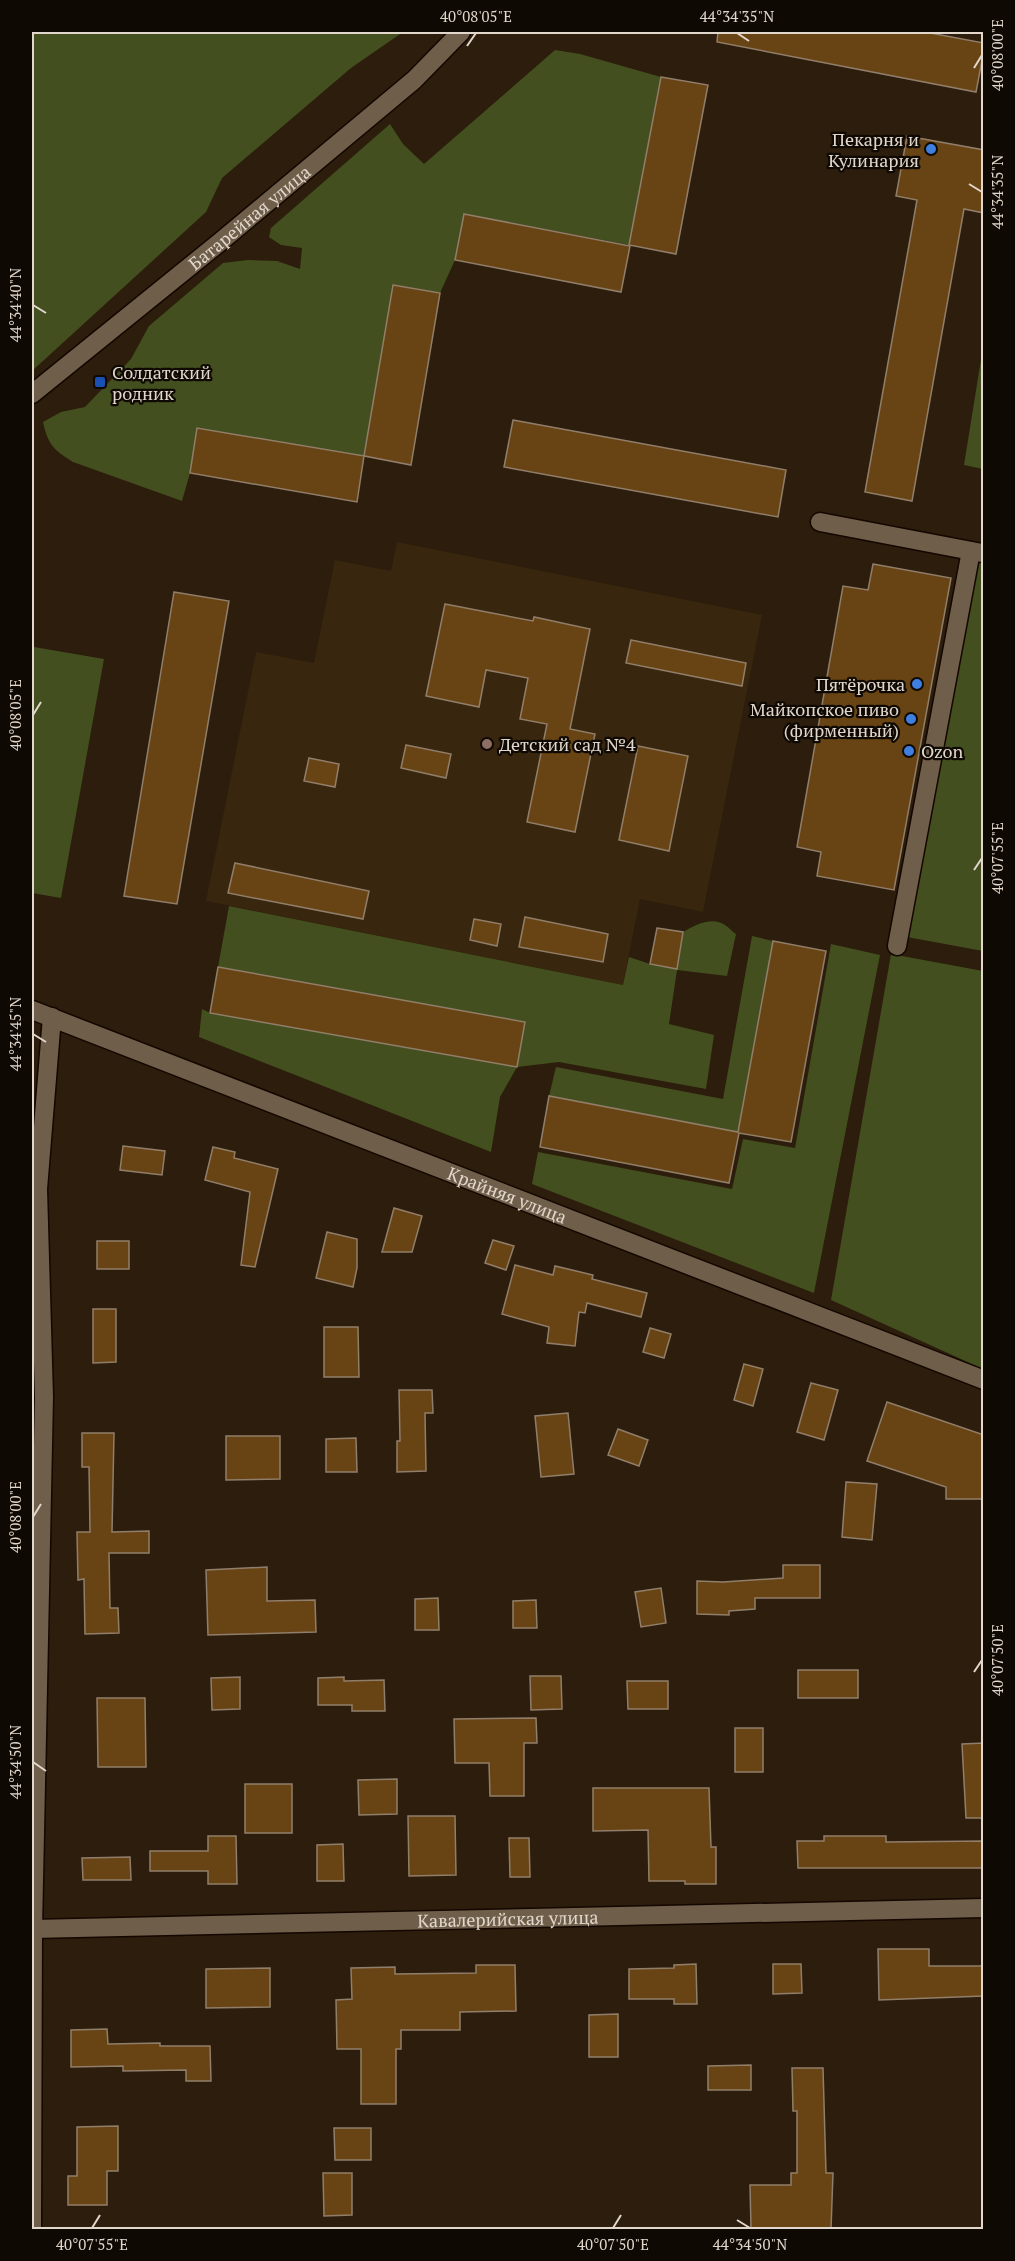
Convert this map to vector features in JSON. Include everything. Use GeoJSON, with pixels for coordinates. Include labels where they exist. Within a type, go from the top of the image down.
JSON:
{"type":"FeatureCollection","features":[{"type":"Feature","properties":{"kind":"street","name":"Батарейная улица"},"geometry":{"type":"LineString","coordinates":[[32,394],[220,242],[414,80],[462,32]]}},
{"type":"Feature","properties":{"kind":"street"},"geometry":{"type":"LineString","coordinates":[[820,522],[977,552],[897,946]]}},
{"type":"Feature","properties":{"kind":"street","name":"Крайняя улица"},"geometry":{"type":"LineString","coordinates":[[32,1010],[984,1380]]}},
{"type":"Feature","properties":{"kind":"street"},"geometry":{"type":"LineString","coordinates":[[32,2229],[32,1929],[44,1397],[38,1189],[52,1017]]}},
{"type":"Feature","properties":{"kind":"street","name":"Кавалерийская улица"},"geometry":{"type":"LineString","coordinates":[[32,1929],[984,1908]]}},
{"type":"Feature","properties":{"kind":"shaded area","name":"Детский сад №4"},"geometry":{"type":"Polygon","coordinates":[[[397,542],[762,615],[703,912],[640,899],[623,985],[206,901],[256,652],[314,663],[335,560],[391,571],[397,542]]]}},
{"type":"Feature","properties":{"kind":"green space"},"geometry":{"type":"Polygon","coordinates":[[[32,32],[403,32],[351,68],[222,178],[206,212],[32,371],[32,32]]]}},
{"type":"Feature","properties":{"kind":"green space"},"geometry":{"type":"Polygon","coordinates":[[[555,50],[580,54],[661,77],[629,245],[464,214],[455,260],[440,293],[393,285],[364,456],[197,428],[190,473],[182,501],[73,462],[53,446],[43,422],[61,412],[85,407],[131,359],[149,326],[223,263],[248,260],[277,261],[300,269],[302,248],[281,245],[269,237],[271,228],[390,124],[403,144],[424,164],[555,50]]]}},
{"type":"Feature","properties":{"kind":"green space"},"geometry":{"type":"Polygon","coordinates":[[[983,347],[984,469],[964,465],[983,347]]]}},
{"type":"Feature","properties":{"kind":"green space"},"geometry":{"type":"Polygon","coordinates":[[[979,559],[984,560],[983,951],[907,937],[979,559]]]}},
{"type":"Feature","properties":{"kind":"green space"},"geometry":{"type":"Polygon","coordinates":[[[34,647],[104,659],[61,898],[32,893],[32,659],[34,647]]]}},
{"type":"Feature","properties":{"kind":"green space"},"geometry":{"type":"Polygon","coordinates":[[[229,906],[623,985],[629,957],[677,969],[683,932],[709,921],[720,922],[736,934],[727,976],[677,970],[669,1024],[714,1035],[706,1089],[559,1062],[517,1067],[525,1022],[218,967],[229,906]]]}},
{"type":"Feature","properties":{"kind":"green space"},"geometry":{"type":"Polygon","coordinates":[[[752,936],[773,941],[738,1132],[549,1096],[556,1067],[723,1099],[752,936]]]}},
{"type":"Feature","properties":{"kind":"green space"},"geometry":{"type":"Polygon","coordinates":[[[831,944],[880,955],[814,1293],[532,1184],[538,1152],[732,1189],[743,1139],[795,1148],[831,944]]]}},
{"type":"Feature","properties":{"kind":"green space"},"geometry":{"type":"Polygon","coordinates":[[[891,954],[983,971],[983,1369],[831,1300],[891,954]]]}},
{"type":"Feature","properties":{"kind":"green space"},"geometry":{"type":"Polygon","coordinates":[[[202,1009],[210,1013],[517,1067],[500,1097],[491,1152],[199,1037],[202,1009]]]}},
{"type":"Feature","properties":{"kind":"building"},"geometry":{"type":"Polygon","coordinates":[[[718,32],[925,32],[984,43],[984,50],[976,92],[717,42],[718,32]]]}},
{"type":"Feature","properties":{"kind":"building"},"geometry":{"type":"Polygon","coordinates":[[[661,77],[708,85],[676,254],[629,245],[661,77]]]}},
{"type":"Feature","properties":{"kind":"building"},"geometry":{"type":"Polygon","coordinates":[[[907,136],[984,150],[984,213],[964,209],[912,501],[865,492],[917,200],[896,196],[907,136]]]}},
{"type":"Feature","properties":{"kind":"building"},"geometry":{"type":"Polygon","coordinates":[[[464,214],[630,246],[621,292],[455,260],[464,214]]]}},
{"type":"Feature","properties":{"kind":"building"},"geometry":{"type":"Polygon","coordinates":[[[393,285],[440,293],[411,465],[364,456],[393,285]]]}},
{"type":"Feature","properties":{"kind":"building"},"geometry":{"type":"Polygon","coordinates":[[[513,420],[786,470],[778,517],[504,467],[513,420]]]}},
{"type":"Feature","properties":{"kind":"building"},"geometry":{"type":"Polygon","coordinates":[[[197,428],[364,456],[357,502],[190,473],[197,428]]]}},
{"type":"Feature","properties":{"kind":"building"},"geometry":{"type":"Polygon","coordinates":[[[873,564],[951,578],[894,890],[817,876],[821,852],[797,847],[843,586],[868,590],[873,564]]]}},
{"type":"Feature","properties":{"kind":"building"},"geometry":{"type":"Polygon","coordinates":[[[174,592],[229,601],[177,904],[124,896],[174,592]]]}},
{"type":"Feature","properties":{"kind":"building"},"geometry":{"type":"Polygon","coordinates":[[[445,604],[533,621],[534,617],[590,629],[570,729],[595,734],[575,832],[527,822],[547,724],[520,719],[528,678],[486,670],[479,707],[426,696],[445,604]]]}},
{"type":"Feature","properties":{"kind":"building"},"geometry":{"type":"Polygon","coordinates":[[[631,640],[746,663],[742,686],[626,663],[631,640]]]}},
{"type":"Feature","properties":{"kind":"building"},"geometry":{"type":"Polygon","coordinates":[[[406,745],[451,754],[446,778],[401,768],[406,745]]]}},
{"type":"Feature","properties":{"kind":"building"},"geometry":{"type":"Polygon","coordinates":[[[638,746],[688,756],[669,851],[619,840],[638,746]]]}},
{"type":"Feature","properties":{"kind":"building"},"geometry":{"type":"Polygon","coordinates":[[[309,758],[339,764],[335,787],[304,781],[309,758]]]}},
{"type":"Feature","properties":{"kind":"building"},"geometry":{"type":"Polygon","coordinates":[[[235,863],[369,891],[363,919],[228,893],[235,863]]]}},
{"type":"Feature","properties":{"kind":"building"},"geometry":{"type":"Polygon","coordinates":[[[525,917],[608,934],[603,962],[519,947],[525,917]]]}},
{"type":"Feature","properties":{"kind":"building"},"geometry":{"type":"Polygon","coordinates":[[[474,919],[501,924],[497,946],[470,940],[474,919]]]}},
{"type":"Feature","properties":{"kind":"building"},"geometry":{"type":"Polygon","coordinates":[[[657,928],[683,932],[677,969],[650,964],[657,928]]]}},
{"type":"Feature","properties":{"kind":"building"},"geometry":{"type":"Polygon","coordinates":[[[773,941],[826,951],[791,1142],[739,1133],[729,1183],[540,1147],[549,1096],[738,1132],[773,941]]]}},
{"type":"Feature","properties":{"kind":"building"},"geometry":{"type":"Polygon","coordinates":[[[218,967],[525,1022],[517,1067],[210,1013],[218,967]]]}},
{"type":"Feature","properties":{"kind":"building"},"geometry":{"type":"Polygon","coordinates":[[[123,1146],[165,1151],[162,1175],[120,1170],[123,1146]]]}},
{"type":"Feature","properties":{"kind":"building"},"geometry":{"type":"Polygon","coordinates":[[[213,1147],[235,1152],[234,1158],[278,1169],[255,1267],[241,1265],[250,1192],[205,1180],[213,1147]]]}},
{"type":"Feature","properties":{"kind":"building"},"geometry":{"type":"Polygon","coordinates":[[[394,1208],[422,1216],[412,1252],[382,1252],[394,1208]]]}},
{"type":"Feature","properties":{"kind":"building"},"geometry":{"type":"Polygon","coordinates":[[[327,1232],[357,1239],[357,1268],[353,1287],[316,1278],[327,1232]]]}},
{"type":"Feature","properties":{"kind":"building"},"geometry":{"type":"Polygon","coordinates":[[[493,1240],[514,1246],[506,1270],[485,1263],[493,1240]]]}},
{"type":"Feature","properties":{"kind":"building"},"geometry":{"type":"Polygon","coordinates":[[[97,1241],[129,1241],[129,1269],[97,1269],[97,1241]]]}},
{"type":"Feature","properties":{"kind":"building"},"geometry":{"type":"Polygon","coordinates":[[[515,1265],[553,1275],[555,1266],[593,1275],[592,1279],[647,1293],[641,1317],[587,1303],[585,1313],[579,1312],[575,1346],[547,1343],[549,1327],[502,1314],[515,1265]]]}},
{"type":"Feature","properties":{"kind":"building"},"geometry":{"type":"Polygon","coordinates":[[[93,1309],[116,1309],[116,1362],[93,1363],[93,1309]]]}},
{"type":"Feature","properties":{"kind":"building"},"geometry":{"type":"Polygon","coordinates":[[[324,1327],[358,1327],[359,1377],[324,1377],[324,1327]]]}},
{"type":"Feature","properties":{"kind":"building"},"geometry":{"type":"Polygon","coordinates":[[[650,1328],[671,1334],[664,1358],[643,1352],[650,1328]]]}},
{"type":"Feature","properties":{"kind":"building"},"geometry":{"type":"Polygon","coordinates":[[[744,1364],[763,1369],[753,1406],[734,1400],[744,1364]]]}},
{"type":"Feature","properties":{"kind":"building"},"geometry":{"type":"Polygon","coordinates":[[[811,1383],[838,1390],[824,1440],[797,1432],[811,1383]]]}},
{"type":"Feature","properties":{"kind":"building"},"geometry":{"type":"Polygon","coordinates":[[[399,1390],[432,1390],[433,1413],[425,1413],[426,1471],[397,1472],[397,1441],[400,1441],[399,1390]]]}},
{"type":"Feature","properties":{"kind":"building"},"geometry":{"type":"Polygon","coordinates":[[[887,1402],[984,1435],[984,1499],[946,1499],[946,1487],[867,1461],[887,1402]]]}},
{"type":"Feature","properties":{"kind":"building"},"geometry":{"type":"Polygon","coordinates":[[[568,1413],[574,1474],[541,1477],[535,1416],[568,1413]]]}},
{"type":"Feature","properties":{"kind":"building"},"geometry":{"type":"Polygon","coordinates":[[[618,1429],[648,1440],[639,1466],[608,1455],[618,1429]]]}},
{"type":"Feature","properties":{"kind":"building"},"geometry":{"type":"Polygon","coordinates":[[[82,1433],[114,1433],[112,1532],[149,1531],[149,1553],[109,1553],[110,1608],[118,1608],[119,1633],[85,1634],[84,1579],[78,1580],[77,1532],[90,1532],[89,1467],[82,1467],[82,1433]]]}},
{"type":"Feature","properties":{"kind":"building"},"geometry":{"type":"Polygon","coordinates":[[[226,1436],[280,1436],[280,1479],[226,1480],[226,1436]]]}},
{"type":"Feature","properties":{"kind":"building"},"geometry":{"type":"Polygon","coordinates":[[[356,1438],[357,1472],[326,1472],[326,1439],[356,1438]]]}},
{"type":"Feature","properties":{"kind":"building"},"geometry":{"type":"Polygon","coordinates":[[[846,1482],[877,1484],[872,1540],[842,1537],[846,1482]]]}},
{"type":"Feature","properties":{"kind":"building"},"geometry":{"type":"Polygon","coordinates":[[[783,1565],[820,1565],[820,1598],[755,1598],[755,1609],[729,1611],[729,1615],[697,1614],[697,1581],[723,1582],[783,1578],[783,1565]]]}},
{"type":"Feature","properties":{"kind":"building"},"geometry":{"type":"Polygon","coordinates":[[[267,1567],[267,1601],[315,1600],[316,1632],[208,1635],[206,1570],[267,1567]]]}},
{"type":"Feature","properties":{"kind":"building"},"geometry":{"type":"Polygon","coordinates":[[[661,1588],[666,1623],[641,1627],[635,1592],[661,1588]]]}},
{"type":"Feature","properties":{"kind":"building"},"geometry":{"type":"Polygon","coordinates":[[[438,1598],[439,1630],[415,1630],[415,1599],[438,1598]]]}},
{"type":"Feature","properties":{"kind":"building"},"geometry":{"type":"Polygon","coordinates":[[[536,1600],[537,1628],[513,1628],[513,1601],[536,1600]]]}},
{"type":"Feature","properties":{"kind":"building"},"geometry":{"type":"Polygon","coordinates":[[[798,1670],[858,1670],[858,1698],[798,1698],[798,1670]]]}},
{"type":"Feature","properties":{"kind":"building"},"geometry":{"type":"Polygon","coordinates":[[[530,1676],[561,1676],[562,1709],[531,1710],[530,1676]]]}},
{"type":"Feature","properties":{"kind":"building"},"geometry":{"type":"Polygon","coordinates":[[[240,1677],[240,1709],[212,1710],[211,1678],[240,1677]]]}},
{"type":"Feature","properties":{"kind":"building"},"geometry":{"type":"Polygon","coordinates":[[[344,1677],[344,1681],[384,1680],[385,1711],[352,1711],[352,1705],[318,1705],[318,1678],[344,1677]]]}},
{"type":"Feature","properties":{"kind":"building"},"geometry":{"type":"Polygon","coordinates":[[[627,1681],[668,1681],[668,1709],[628,1709],[627,1681]]]}},
{"type":"Feature","properties":{"kind":"building"},"geometry":{"type":"Polygon","coordinates":[[[97,1698],[145,1698],[146,1767],[98,1767],[97,1698]]]}},
{"type":"Feature","properties":{"kind":"building"},"geometry":{"type":"Polygon","coordinates":[[[536,1718],[537,1743],[524,1743],[524,1796],[490,1796],[489,1763],[455,1763],[454,1719],[536,1718]]]}},
{"type":"Feature","properties":{"kind":"building"},"geometry":{"type":"Polygon","coordinates":[[[735,1728],[763,1728],[763,1772],[735,1772],[735,1728]]]}},
{"type":"Feature","properties":{"kind":"building"},"geometry":{"type":"Polygon","coordinates":[[[984,1743],[984,1818],[966,1818],[962,1744],[984,1743]]]}},
{"type":"Feature","properties":{"kind":"building"},"geometry":{"type":"Polygon","coordinates":[[[397,1779],[397,1814],[359,1815],[358,1780],[397,1779]]]}},
{"type":"Feature","properties":{"kind":"building"},"geometry":{"type":"Polygon","coordinates":[[[245,1784],[292,1784],[292,1833],[245,1833],[245,1784]]]}},
{"type":"Feature","properties":{"kind":"building"},"geometry":{"type":"Polygon","coordinates":[[[593,1788],[709,1788],[711,1847],[716,1847],[716,1884],[649,1881],[648,1830],[593,1831],[593,1788]]]}},
{"type":"Feature","properties":{"kind":"building"},"geometry":{"type":"Polygon","coordinates":[[[408,1816],[455,1816],[456,1875],[409,1876],[408,1816]]]}},
{"type":"Feature","properties":{"kind":"building"},"geometry":{"type":"Polygon","coordinates":[[[208,1836],[236,1836],[237,1884],[208,1884],[208,1871],[150,1871],[150,1851],[208,1851],[208,1836]]]}},
{"type":"Feature","properties":{"kind":"building"},"geometry":{"type":"Polygon","coordinates":[[[824,1836],[886,1836],[886,1842],[984,1841],[984,1868],[798,1868],[797,1841],[824,1841],[824,1836]]]}},
{"type":"Feature","properties":{"kind":"building"},"geometry":{"type":"Polygon","coordinates":[[[509,1838],[529,1838],[530,1877],[510,1877],[509,1838]]]}},
{"type":"Feature","properties":{"kind":"building"},"geometry":{"type":"Polygon","coordinates":[[[343,1844],[344,1881],[317,1881],[317,1845],[343,1844]]]}},
{"type":"Feature","properties":{"kind":"building"},"geometry":{"type":"Polygon","coordinates":[[[130,1857],[131,1880],[83,1880],[82,1858],[130,1857]]]}},
{"type":"Feature","properties":{"kind":"building"},"geometry":{"type":"Polygon","coordinates":[[[878,1949],[929,1949],[929,1966],[984,1966],[984,1996],[879,2000],[878,1949]]]}},
{"type":"Feature","properties":{"kind":"building"},"geometry":{"type":"Polygon","coordinates":[[[696,1964],[697,2004],[674,2004],[674,1999],[629,1999],[629,1969],[674,1968],[674,1965],[696,1964]]]}},
{"type":"Feature","properties":{"kind":"building"},"geometry":{"type":"Polygon","coordinates":[[[773,1964],[801,1964],[802,1993],[773,1994],[773,1964]]]}},
{"type":"Feature","properties":{"kind":"building"},"geometry":{"type":"Polygon","coordinates":[[[476,1965],[515,1965],[516,2011],[460,2012],[460,2030],[401,2030],[401,2049],[396,2049],[396,2104],[361,2104],[361,2049],[337,2049],[336,2000],[352,1999],[351,1968],[395,1967],[395,1974],[476,1973],[476,1965]]]}},
{"type":"Feature","properties":{"kind":"building"},"geometry":{"type":"Polygon","coordinates":[[[270,1968],[270,2007],[206,2008],[206,1969],[270,1968]]]}},
{"type":"Feature","properties":{"kind":"building"},"geometry":{"type":"Polygon","coordinates":[[[618,2014],[618,2057],[589,2057],[589,2015],[618,2014]]]}},
{"type":"Feature","properties":{"kind":"building"},"geometry":{"type":"Polygon","coordinates":[[[107,2029],[108,2044],[160,2043],[160,2046],[210,2046],[211,2081],[186,2081],[186,2070],[123,2071],[123,2066],[71,2067],[71,2030],[107,2029]]]}},
{"type":"Feature","properties":{"kind":"building"},"geometry":{"type":"Polygon","coordinates":[[[751,2065],[751,2090],[708,2090],[708,2066],[751,2065]]]}},
{"type":"Feature","properties":{"kind":"building"},"geometry":{"type":"Polygon","coordinates":[[[792,2068],[823,2068],[826,2173],[833,2173],[831,2229],[751,2229],[750,2185],[791,2185],[791,2173],[797,2173],[797,2111],[793,2111],[792,2068]]]}},
{"type":"Feature","properties":{"kind":"building"},"geometry":{"type":"Polygon","coordinates":[[[118,2126],[118,2171],[107,2171],[107,2205],[68,2205],[68,2176],[77,2176],[77,2127],[118,2126]]]}},
{"type":"Feature","properties":{"kind":"building"},"geometry":{"type":"Polygon","coordinates":[[[334,2128],[371,2128],[371,2160],[335,2160],[334,2128]]]}},
{"type":"Feature","properties":{"kind":"building"},"geometry":{"type":"Polygon","coordinates":[[[323,2173],[352,2173],[352,2215],[324,2216],[323,2173]]]}},
{"type":"Feature","properties":{"kind":"place","name":"Пекарня и Кулинария"},"geometry":{"type":"Point","coordinates":[931,149]}},
{"type":"Feature","properties":{"kind":"place","name":"Солдатский родник"},"geometry":{"type":"Point","coordinates":[100,382]}},
{"type":"Feature","properties":{"kind":"place","name":"Пятёрочка"},"geometry":{"type":"Point","coordinates":[917,684]}},
{"type":"Feature","properties":{"kind":"place","name":"Майкопское пиво (фирменный)"},"geometry":{"type":"Point","coordinates":[911,719]}},
{"type":"Feature","properties":{"kind":"place","name":"Детский сад №4"},"geometry":{"type":"Point","coordinates":[487,744]}},
{"type":"Feature","properties":{"kind":"place","name":"Ozon"},"geometry":{"type":"Point","coordinates":[909,751]}}]}
